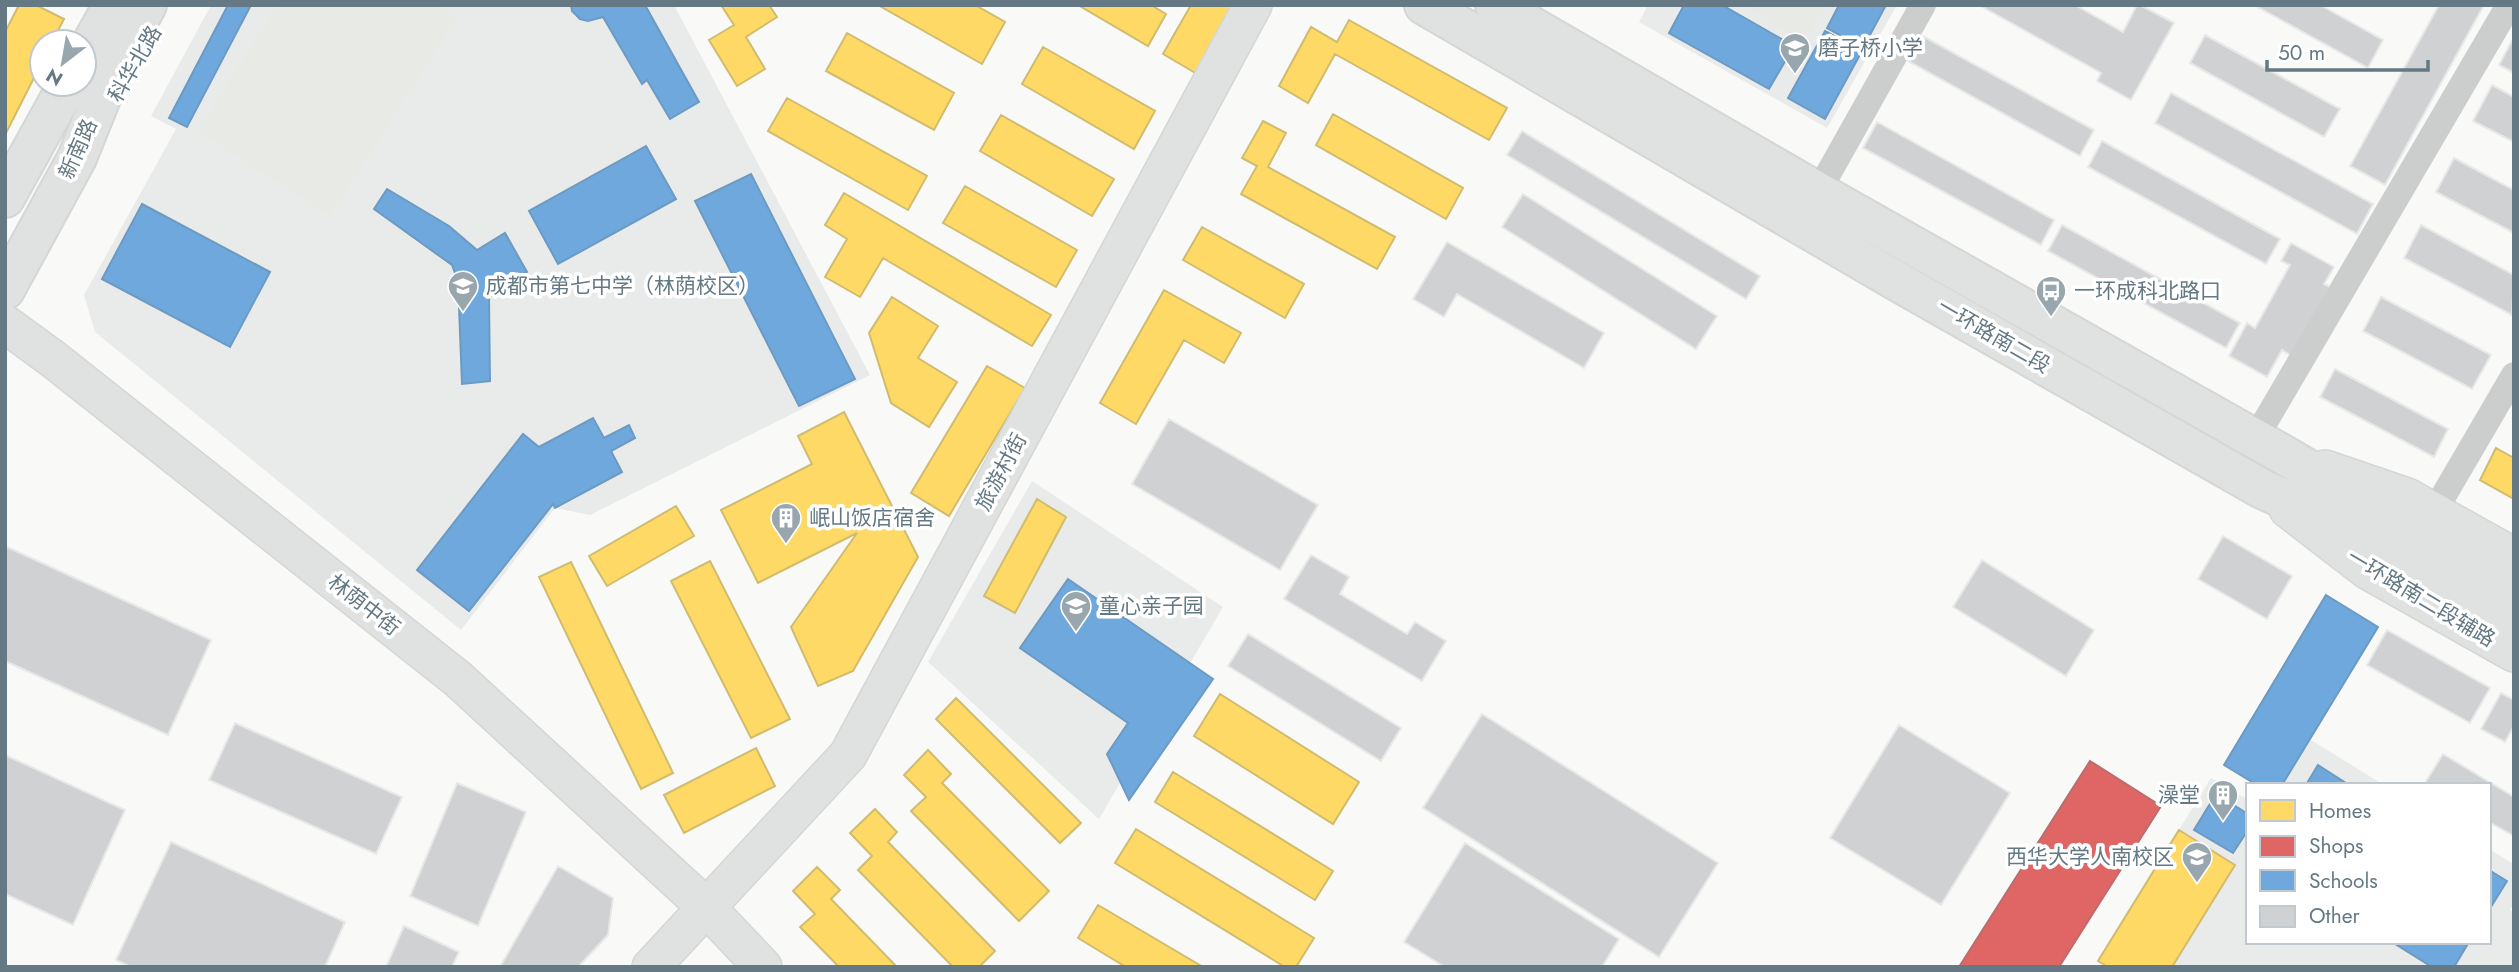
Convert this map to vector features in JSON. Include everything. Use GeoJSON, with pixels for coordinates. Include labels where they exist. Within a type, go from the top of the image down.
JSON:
{"type":"FeatureCollection","features":[{"type":"Feature","properties":{"kind":"main road"},"geometry":{"type":"LineString","coordinates":[[76,28],[83,5]]}},
{"type":"Feature","properties":{"kind":"main road"},"geometry":{"type":"LineString","coordinates":[[98,32],[113,5]]}},
{"type":"Feature","properties":{"kind":"main road","name":"新南路"},"geometry":{"type":"LineString","coordinates":[[5,290],[77,158],[114,66],[147,5]]}},
{"type":"Feature","properties":{"kind":"main road","name":"科华北路"},"geometry":{"type":"LineString","coordinates":[[77,158],[132,75],[169,5]]}},
{"type":"Feature","properties":{"kind":"main road","name":"一环路南二段"},"geometry":{"type":"LineString","coordinates":[[1424,5],[2262,489],[2359,532],[2514,622]]}},
{"type":"Feature","properties":{"kind":"main road","name":"一环路南二段"},"geometry":{"type":"LineString","coordinates":[[1495,5],[1818,192],[2270,447],[2514,590]]}},
{"type":"Feature","properties":{"kind":"main road"},"geometry":{"type":"LineString","coordinates":[[38,136],[51,98]]}},
{"type":"Feature","properties":{"kind":"main road","name":"新南路"},"geometry":{"type":"LineString","coordinates":[[5,198],[60,98]]}},
{"type":"Feature","properties":{"kind":"street","name":"旅游村街"},"geometry":{"type":"LineString","coordinates":[[651,967],[848,755],[1253,5]]}},
{"type":"Feature","properties":{"kind":"street"},"geometry":{"type":"LineString","coordinates":[[1405,5],[1480,39]]}},
{"type":"Feature","properties":{"kind":"street"},"geometry":{"type":"LineString","coordinates":[[1818,192],[1923,5]]}},
{"type":"Feature","properties":{"kind":"street"},"geometry":{"type":"LineString","coordinates":[[2509,5],[2270,447],[2407,497],[2514,557]]}},
{"type":"Feature","properties":{"kind":"street","name":"林荫中街"},"geometry":{"type":"LineString","coordinates":[[5,324],[458,679],[706,907],[763,967]]}},
{"type":"Feature","properties":{"kind":"street"},"geometry":{"type":"LineString","coordinates":[[2434,512],[2514,375]]}},
{"type":"Feature","properties":{"kind":"street","name":"一环路南二段辅路"},"geometry":{"type":"LineString","coordinates":[[2262,489],[2367,570],[2514,653]]}},
{"type":"Feature","properties":{"kind":"shaded area","name":"成都市第七中学（林荫校区）"},"geometry":{"type":"Polygon","coordinates":[[[211,5],[674,5],[870,375],[590,515],[555,508],[461,630],[95,332],[84,295],[176,129],[151,116],[211,5]]]}},
{"type":"Feature","properties":{"kind":"shaded area"},"geometry":{"type":"Polygon","coordinates":[[[277,5],[437,5],[457,18],[330,216],[197,131],[277,5]]]}},
{"type":"Feature","properties":{"kind":"shaded area","name":"磨子桥小学"},"geometry":{"type":"Polygon","coordinates":[[[1648,5],[1897,5],[1827,128],[1639,22],[1648,5]]]}},
{"type":"Feature","properties":{"kind":"shaded area"},"geometry":{"type":"Polygon","coordinates":[[[1742,5],[1826,5],[1805,43],[1742,5]]]}},
{"type":"Feature","properties":{"kind":"shaded area","name":"童心亲子园"},"geometry":{"type":"Polygon","coordinates":[[[1032,481],[1223,607],[1099,819],[928,662],[1032,481]]]}},
{"type":"Feature","properties":{"kind":"shaded area"},"geometry":{"type":"Polygon","coordinates":[[[2303,735],[2381,783],[2275,783],[2303,735]]]}},
{"type":"Feature","properties":{"kind":"shaded area","name":"西华大学人南校区"},"geometry":{"type":"Polygon","coordinates":[[[2211,778],[2246,799],[2246,944],[2491,944],[2491,850],[2514,864],[2514,904],[2510,910],[2514,913],[2514,967],[2108,967],[2098,961],[2211,778]]]}},
{"type":"Feature","properties":{"kind":"building: Homes"},"geometry":{"type":"Polygon","coordinates":[[[19,5],[36,5],[64,19],[59,28],[28,28],[28,90],[5,135],[5,32],[19,5]]]}},
{"type":"Feature","properties":{"kind":"building: Homes"},"geometry":{"type":"Polygon","coordinates":[[[721,5],[769,5],[777,17],[746,37],[765,69],[737,86],[709,40],[734,25],[721,5]]]}},
{"type":"Feature","properties":{"kind":"building: Homes"},"geometry":{"type":"Polygon","coordinates":[[[878,5],[975,5],[1005,22],[982,64],[878,5]]]}},
{"type":"Feature","properties":{"kind":"building: Homes"},"geometry":{"type":"Polygon","coordinates":[[[1078,5],[1151,5],[1166,14],[1148,46],[1078,5]]]}},
{"type":"Feature","properties":{"kind":"building: Homes"},"geometry":{"type":"Polygon","coordinates":[[[1191,5],[1237,5],[1197,74],[1163,54],[1191,5]]]}},
{"type":"Feature","properties":{"kind":"building: Homes"},"geometry":{"type":"Polygon","coordinates":[[[1349,20],[1507,108],[1489,140],[1335,54],[1308,103],[1279,86],[1311,27],[1337,42],[1349,20]]]}},
{"type":"Feature","properties":{"kind":"building: Homes"},"geometry":{"type":"Polygon","coordinates":[[[847,33],[954,93],[934,130],[826,71],[847,33]]]}},
{"type":"Feature","properties":{"kind":"building: Homes"},"geometry":{"type":"Polygon","coordinates":[[[1043,47],[1155,111],[1134,149],[1022,84],[1043,47]]]}},
{"type":"Feature","properties":{"kind":"building: Homes"},"geometry":{"type":"Polygon","coordinates":[[[787,98],[927,176],[908,210],[768,131],[787,98]]]}},
{"type":"Feature","properties":{"kind":"building: Homes"},"geometry":{"type":"Polygon","coordinates":[[[1333,114],[1463,188],[1446,219],[1316,145],[1333,114]]]}},
{"type":"Feature","properties":{"kind":"building: Homes"},"geometry":{"type":"Polygon","coordinates":[[[1001,115],[1114,179],[1092,216],[980,151],[1001,115]]]}},
{"type":"Feature","properties":{"kind":"building: Homes"},"geometry":{"type":"Polygon","coordinates":[[[1263,121],[1286,133],[1268,167],[1395,237],[1377,269],[1241,194],[1257,166],[1242,158],[1263,121]]]}},
{"type":"Feature","properties":{"kind":"building: Homes"},"geometry":{"type":"Polygon","coordinates":[[[965,186],[1077,250],[1056,287],[943,223],[965,186]]]}},
{"type":"Feature","properties":{"kind":"building: Homes"},"geometry":{"type":"Polygon","coordinates":[[[844,193],[1051,315],[1032,346],[883,258],[860,297],[825,277],[847,239],[825,225],[844,193]]]}},
{"type":"Feature","properties":{"kind":"building: Homes"},"geometry":{"type":"Polygon","coordinates":[[[1202,227],[1304,284],[1285,318],[1183,260],[1202,227]]]}},
{"type":"Feature","properties":{"kind":"building: Homes"},"geometry":{"type":"Polygon","coordinates":[[[1164,290],[1241,333],[1224,363],[1184,340],[1136,424],[1100,403],[1164,290]]]}},
{"type":"Feature","properties":{"kind":"building: Homes"},"geometry":{"type":"Polygon","coordinates":[[[892,297],[938,326],[918,358],[957,382],[929,427],[891,403],[869,333],[892,297]]]}},
{"type":"Feature","properties":{"kind":"building: Homes"},"geometry":{"type":"Polygon","coordinates":[[[987,366],[1025,388],[949,516],[911,493],[987,366]]]}},
{"type":"Feature","properties":{"kind":"building: Homes","name":"岷山饭店宿舍"},"geometry":{"type":"Polygon","coordinates":[[[844,412],[918,557],[853,671],[818,686],[791,627],[857,533],[758,583],[721,510],[812,464],[798,436],[844,412]]]}},
{"type":"Feature","properties":{"kind":"building: Homes"},"geometry":{"type":"Polygon","coordinates":[[[2496,448],[2514,458],[2514,499],[2480,480],[2496,448]]]}},
{"type":"Feature","properties":{"kind":"building: Homes"},"geometry":{"type":"Polygon","coordinates":[[[1037,499],[1066,517],[1015,613],[984,596],[1037,499]]]}},
{"type":"Feature","properties":{"kind":"building: Homes"},"geometry":{"type":"Polygon","coordinates":[[[676,506],[694,536],[607,586],[589,556],[676,506]]]}},
{"type":"Feature","properties":{"kind":"building: Homes"},"geometry":{"type":"Polygon","coordinates":[[[710,561],[790,719],[751,738],[671,581],[710,561]]]}},
{"type":"Feature","properties":{"kind":"building: Homes"},"geometry":{"type":"Polygon","coordinates":[[[571,562],[673,773],[641,789],[539,577],[571,562]]]}},
{"type":"Feature","properties":{"kind":"building: Homes"},"geometry":{"type":"Polygon","coordinates":[[[1220,694],[1359,782],[1333,824],[1194,736],[1220,694]]]}},
{"type":"Feature","properties":{"kind":"building: Homes"},"geometry":{"type":"Polygon","coordinates":[[[956,698],[1081,823],[1060,843],[936,719],[956,698]]]}},
{"type":"Feature","properties":{"kind":"building: Homes"},"geometry":{"type":"Polygon","coordinates":[[[756,748],[775,786],[684,833],[664,795],[756,748]]]}},
{"type":"Feature","properties":{"kind":"building: Homes"},"geometry":{"type":"Polygon","coordinates":[[[928,750],[951,774],[942,783],[1049,891],[1019,921],[911,811],[926,797],[904,775],[928,750]]]}},
{"type":"Feature","properties":{"kind":"building: Homes"},"geometry":{"type":"Polygon","coordinates":[[[1173,772],[1333,871],[1315,900],[1155,802],[1173,772]]]}},
{"type":"Feature","properties":{"kind":"building: Homes"},"geometry":{"type":"Polygon","coordinates":[[[875,809],[897,832],[888,842],[995,951],[979,967],[953,967],[858,870],[872,856],[850,833],[875,809]]]}},
{"type":"Feature","properties":{"kind":"building: Homes"},"geometry":{"type":"Polygon","coordinates":[[[1136,829],[1314,938],[1296,967],[1285,967],[1115,863],[1136,829]]]}},
{"type":"Feature","properties":{"kind":"building: Homes"},"geometry":{"type":"Polygon","coordinates":[[[2179,830],[2235,865],[2172,967],[2108,967],[2098,961],[2179,830]]]}},
{"type":"Feature","properties":{"kind":"building: Homes"},"geometry":{"type":"Polygon","coordinates":[[[817,867],[840,890],[831,899],[897,967],[839,967],[800,927],[815,914],[793,891],[817,867]]]}},
{"type":"Feature","properties":{"kind":"building: Homes"},"geometry":{"type":"Polygon","coordinates":[[[1098,905],[1203,967],[1126,967],[1078,938],[1098,905]]]}},
{"type":"Feature","properties":{"kind":"building: Shops"},"geometry":{"type":"Polygon","coordinates":[[[2090,761],[2161,806],[2059,967],[1959,967],[2090,761]]]}},
{"type":"Feature","properties":{"kind":"building: Schools"},"geometry":{"type":"Polygon","coordinates":[[[228,5],[251,5],[187,127],[169,118],[228,5]]]}},
{"type":"Feature","properties":{"kind":"building: Schools"},"geometry":{"type":"Polygon","coordinates":[[[571,5],[645,5],[699,102],[670,119],[647,80],[642,84],[603,17],[588,21],[580,19],[572,11],[571,5]]]}},
{"type":"Feature","properties":{"kind":"building: Schools"},"geometry":{"type":"Polygon","coordinates":[[[1684,5],[1722,5],[1794,46],[1769,89],[1669,33],[1684,5]]]}},
{"type":"Feature","properties":{"kind":"building: Schools"},"geometry":{"type":"Polygon","coordinates":[[[1839,5],[1886,5],[1863,48],[1827,28],[1839,5]]]}},
{"type":"Feature","properties":{"kind":"building: Schools"},"geometry":{"type":"Polygon","coordinates":[[[1825,31],[1862,51],[1825,119],[1788,98],[1825,31]]]}},
{"type":"Feature","properties":{"kind":"building: Schools"},"geometry":{"type":"Polygon","coordinates":[[[646,146],[676,199],[558,264],[529,211],[646,146]]]}},
{"type":"Feature","properties":{"kind":"building: Schools"},"geometry":{"type":"Polygon","coordinates":[[[751,174],[855,379],[799,406],[695,201],[751,174]]]}},
{"type":"Feature","properties":{"kind":"building: Schools"},"geometry":{"type":"Polygon","coordinates":[[[387,189],[449,226],[477,250],[505,233],[527,272],[489,297],[490,381],[462,384],[458,281],[452,265],[374,209],[387,189]]]}},
{"type":"Feature","properties":{"kind":"building: Schools"},"geometry":{"type":"Polygon","coordinates":[[[142,204],[270,272],[230,347],[102,279],[142,204]]]}},
{"type":"Feature","properties":{"kind":"building: Schools"},"geometry":{"type":"Polygon","coordinates":[[[593,418],[604,438],[629,425],[635,438],[611,451],[622,472],[555,508],[553,504],[469,611],[417,570],[523,434],[539,447],[593,418]]]}},
{"type":"Feature","properties":{"kind":"building: Schools"},"geometry":{"type":"Polygon","coordinates":[[[1068,579],[1213,679],[1129,800],[1107,754],[1128,723],[1020,648],[1068,579]]]}},
{"type":"Feature","properties":{"kind":"building: Schools"},"geometry":{"type":"Polygon","coordinates":[[[2326,595],[2378,627],[2283,783],[2254,783],[2224,765],[2326,595]]]}},
{"type":"Feature","properties":{"kind":"building: Schools"},"geometry":{"type":"Polygon","coordinates":[[[2318,765],[2346,783],[2307,783],[2318,765]]]}},
{"type":"Feature","properties":{"kind":"building: Schools","name":"澡堂"},"geometry":{"type":"Polygon","coordinates":[[[2216,794],[2246,813],[2246,833],[2233,853],[2194,830],[2216,794]]]}},
{"type":"Feature","properties":{"kind":"building: Schools"},"geometry":{"type":"Polygon","coordinates":[[[2491,871],[2507,881],[2491,907],[2491,871]]]}},
{"type":"Feature","properties":{"kind":"building: Schools"},"geometry":{"type":"Polygon","coordinates":[[[2395,944],[2468,944],[2454,967],[2432,967],[2395,944]]]}},
{"type":"Feature","properties":{"kind":"building: Other"},"geometry":{"type":"Polygon","coordinates":[[[1979,5],[2075,5],[2123,32],[2137,5],[2140,5],[2174,23],[2131,100],[2097,81],[2101,73],[1979,5]]]}},
{"type":"Feature","properties":{"kind":"building: Other"},"geometry":{"type":"Polygon","coordinates":[[[2254,5],[2320,5],[2383,40],[2368,68],[2254,5]]]}},
{"type":"Feature","properties":{"kind":"building: Other"},"geometry":{"type":"Polygon","coordinates":[[[2439,5],[2484,5],[2385,185],[2350,166],[2439,5]]]}},
{"type":"Feature","properties":{"kind":"building: Other"},"geometry":{"type":"Polygon","coordinates":[[[1917,33],[2094,130],[2080,156],[1903,58],[1917,33]]]}},
{"type":"Feature","properties":{"kind":"building: Other"},"geometry":{"type":"Polygon","coordinates":[[[2205,35],[2340,109],[2324,137],[2190,63],[2205,35]]]}},
{"type":"Feature","properties":{"kind":"building: Other"},"geometry":{"type":"Polygon","coordinates":[[[2514,37],[2514,73],[2499,65],[2514,37]]]}},
{"type":"Feature","properties":{"kind":"building: Other"},"geometry":{"type":"Polygon","coordinates":[[[2492,85],[2514,97],[2514,142],[2473,121],[2492,85]]]}},
{"type":"Feature","properties":{"kind":"building: Other"},"geometry":{"type":"Polygon","coordinates":[[[2171,93],[2373,204],[2357,234],[2155,123],[2171,93]]]}},
{"type":"Feature","properties":{"kind":"building: Other"},"geometry":{"type":"Polygon","coordinates":[[[1877,122],[2054,220],[2041,245],[1863,148],[1877,122]]]}},
{"type":"Feature","properties":{"kind":"building: Other"},"geometry":{"type":"Polygon","coordinates":[[[1522,131],[1760,276],[1746,299],[1507,155],[1522,131]]]}},
{"type":"Feature","properties":{"kind":"building: Other"},"geometry":{"type":"Polygon","coordinates":[[[2102,141],[2280,239],[2266,264],[2088,167],[2102,141]]]}},
{"type":"Feature","properties":{"kind":"building: Other"},"geometry":{"type":"Polygon","coordinates":[[[2454,158],[2514,190],[2514,233],[2436,192],[2454,158]]]}},
{"type":"Feature","properties":{"kind":"building: Other"},"geometry":{"type":"Polygon","coordinates":[[[1523,194],[1717,316],[1696,349],[1502,227],[1523,194]]]}},
{"type":"Feature","properties":{"kind":"building: Other"},"geometry":{"type":"Polygon","coordinates":[[[2062,225],[2240,323],[2226,348],[2048,251],[2062,225]]]}},
{"type":"Feature","properties":{"kind":"building: Other"},"geometry":{"type":"Polygon","coordinates":[[[2421,225],[2514,275],[2512,315],[2404,258],[2421,225]]]}},
{"type":"Feature","properties":{"kind":"building: Other"},"geometry":{"type":"Polygon","coordinates":[[[1447,242],[1604,333],[1584,368],[1457,294],[1444,317],[1413,299],[1447,242]]]}},
{"type":"Feature","properties":{"kind":"building: Other"},"geometry":{"type":"Polygon","coordinates":[[[2291,243],[2334,267],[2324,284],[2330,287],[2292,356],[2282,350],[2267,377],[2229,356],[2247,323],[2255,328],[2290,265],[2281,261],[2291,243]]]}},
{"type":"Feature","properties":{"kind":"building: Other"},"geometry":{"type":"Polygon","coordinates":[[[2381,297],[2491,355],[2472,389],[2363,331],[2381,297]]]}},
{"type":"Feature","properties":{"kind":"building: Other"},"geometry":{"type":"Polygon","coordinates":[[[2335,369],[2448,429],[2434,457],[2320,397],[2335,369]]]}},
{"type":"Feature","properties":{"kind":"building: Other"},"geometry":{"type":"Polygon","coordinates":[[[1169,419],[1318,505],[1280,570],[1132,484],[1169,419]]]}},
{"type":"Feature","properties":{"kind":"building: Other"},"geometry":{"type":"Polygon","coordinates":[[[2223,536],[2292,576],[2267,619],[2198,579],[2223,536]]]}},
{"type":"Feature","properties":{"kind":"building: Other"},"geometry":{"type":"Polygon","coordinates":[[[7,547],[211,640],[168,735],[5,661],[7,547]]]}},
{"type":"Feature","properties":{"kind":"building: Other"},"geometry":{"type":"Polygon","coordinates":[[[1311,555],[1349,577],[1340,594],[1407,634],[1415,622],[1446,641],[1422,681],[1284,599],[1311,555]]]}},
{"type":"Feature","properties":{"kind":"building: Other"},"geometry":{"type":"Polygon","coordinates":[[[1982,560],[2094,630],[2066,676],[1953,607],[1982,560]]]}},
{"type":"Feature","properties":{"kind":"building: Other"},"geometry":{"type":"Polygon","coordinates":[[[2387,630],[2490,688],[2470,723],[2367,665],[2387,630]]]}},
{"type":"Feature","properties":{"kind":"building: Other"},"geometry":{"type":"Polygon","coordinates":[[[1248,634],[1401,728],[1381,761],[1228,666],[1248,634]]]}},
{"type":"Feature","properties":{"kind":"building: Other"},"geometry":{"type":"Polygon","coordinates":[[[2501,693],[2514,700],[2514,726],[2505,742],[2481,729],[2501,693]]]}},
{"type":"Feature","properties":{"kind":"building: Other"},"geometry":{"type":"Polygon","coordinates":[[[1482,714],[1718,863],[1659,957],[1423,808],[1482,714]]]}},
{"type":"Feature","properties":{"kind":"building: Other"},"geometry":{"type":"Polygon","coordinates":[[[235,723],[402,797],[376,854],[209,780],[235,723]]]}},
{"type":"Feature","properties":{"kind":"building: Other"},"geometry":{"type":"Polygon","coordinates":[[[1899,725],[2010,793],[1941,905],[1830,838],[1899,725]]]}},
{"type":"Feature","properties":{"kind":"building: Other"},"geometry":{"type":"Polygon","coordinates":[[[2443,754],[2491,783],[2425,783],[2443,754]]]}},
{"type":"Feature","properties":{"kind":"building: Other"},"geometry":{"type":"Polygon","coordinates":[[[5,755],[125,810],[73,925],[5,894],[5,755]]]}},
{"type":"Feature","properties":{"kind":"building: Other"},"geometry":{"type":"Polygon","coordinates":[[[457,783],[526,812],[478,926],[410,896],[457,783]]]}},
{"type":"Feature","properties":{"kind":"building: Other"},"geometry":{"type":"Polygon","coordinates":[[[2491,783],[2514,797],[2514,836],[2491,823],[2491,783]]]}},
{"type":"Feature","properties":{"kind":"building: Other"},"geometry":{"type":"Polygon","coordinates":[[[171,842],[345,922],[325,967],[131,967],[116,960],[171,842]]]}},
{"type":"Feature","properties":{"kind":"building: Other"},"geometry":{"type":"Polygon","coordinates":[[[1465,843],[1619,939],[1602,967],[1445,967],[1404,942],[1465,843]]]}},
{"type":"Feature","properties":{"kind":"building: Other"},"geometry":{"type":"Polygon","coordinates":[[[558,866],[613,898],[608,935],[578,967],[500,967],[558,866]]]}},
{"type":"Feature","properties":{"kind":"building: Other"},"geometry":{"type":"Polygon","coordinates":[[[404,926],[459,952],[452,967],[386,967],[404,926]]]}},
{"type":"Feature","properties":{"kind":"place","name":"磨子桥小学"},"geometry":{"type":"Point","coordinates":[1795,75]}},
{"type":"Feature","properties":{"kind":"place","name":"成都市第七中学（林荫校区）"},"geometry":{"type":"Point","coordinates":[463,313]}},
{"type":"Feature","properties":{"kind":"place","name":"一环成科北路口"},"geometry":{"type":"Point","coordinates":[2051,318]}},
{"type":"Feature","properties":{"kind":"place","name":"岷山饭店宿舍"},"geometry":{"type":"Point","coordinates":[786,545]}},
{"type":"Feature","properties":{"kind":"place","name":"童心亲子园"},"geometry":{"type":"Point","coordinates":[1076,633]}},
{"type":"Feature","properties":{"kind":"place","name":"澡堂"},"geometry":{"type":"Point","coordinates":[2223,822]}},
{"type":"Feature","properties":{"kind":"place","name":"西华大学人南校区"},"geometry":{"type":"Point","coordinates":[2197,884]}}]}
